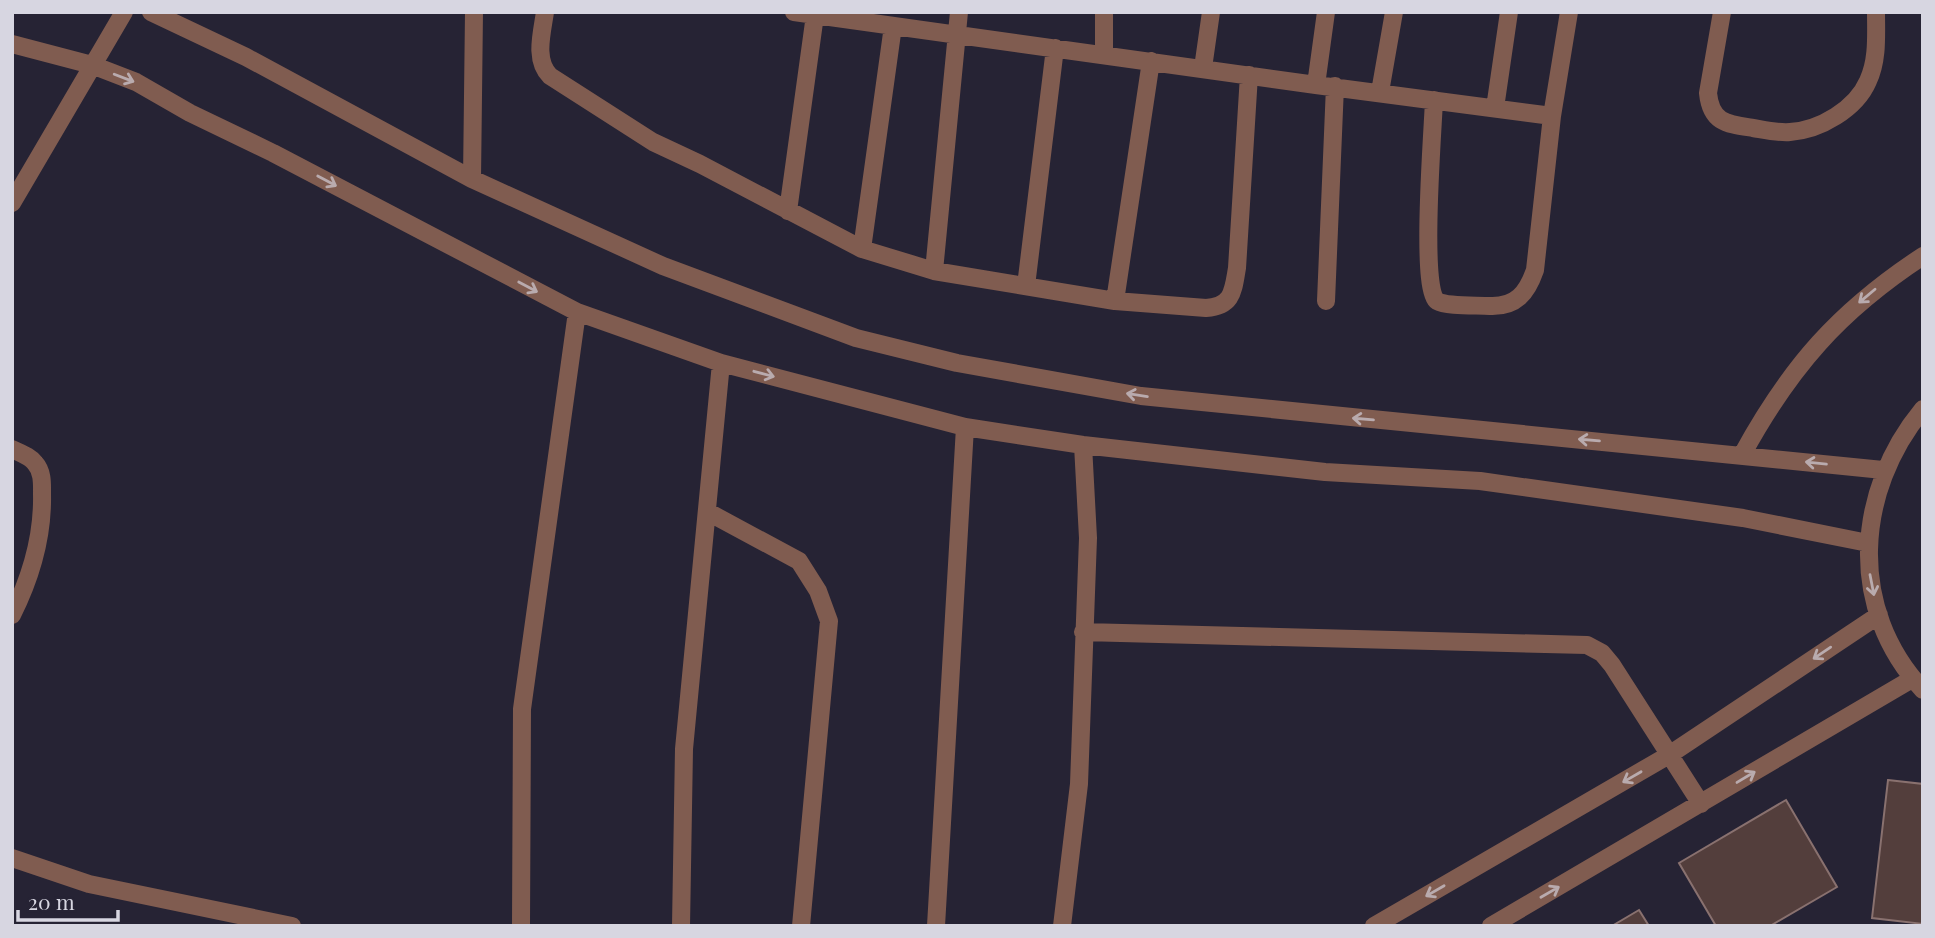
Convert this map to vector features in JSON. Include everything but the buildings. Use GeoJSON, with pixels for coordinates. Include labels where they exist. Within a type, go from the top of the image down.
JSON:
{"type":"FeatureCollection","features":[{"type":"Feature","properties":{"kind":"street"},"geometry":{"type":"LineString","coordinates":[[12,203],[124,12]]}},
{"type":"Feature","properties":{"kind":"street"},"geometry":{"type":"LineString","coordinates":[[151,12],[246,57],[472,179],[663,266],[856,338],[957,363],[1154,397],[1884,470]]}},
{"type":"Feature","properties":{"kind":"street"},"geometry":{"type":"LineString","coordinates":[[472,179],[474,12]]}},
{"type":"Feature","properties":{"kind":"street"},"geometry":{"type":"LineString","coordinates":[[545,12],[541,59],[550,76],[653,142],[700,163],[862,249],[934,271],[1115,301],[1206,308],[1218,307],[1230,298],[1237,268],[1249,75]]}},
{"type":"Feature","properties":{"kind":"street"},"geometry":{"type":"LineString","coordinates":[[794,12],[869,18],[893,26],[1552,116]]}},
{"type":"Feature","properties":{"kind":"street"},"geometry":{"type":"LineString","coordinates":[[934,271],[959,12]]}},
{"type":"Feature","properties":{"kind":"street"},"geometry":{"type":"LineString","coordinates":[[1104,12],[1104,55]]}},
{"type":"Feature","properties":{"kind":"street"},"geometry":{"type":"LineString","coordinates":[[1202,68],[1210,12]]}},
{"type":"Feature","properties":{"kind":"street"},"geometry":{"type":"LineString","coordinates":[[1315,85],[1326,12]]}},
{"type":"Feature","properties":{"kind":"street"},"geometry":{"type":"LineString","coordinates":[[1380,92],[1394,12]]}},
{"type":"Feature","properties":{"kind":"street"},"geometry":{"type":"LineString","coordinates":[[1494,108],[1509,12]]}},
{"type":"Feature","properties":{"kind":"street"},"geometry":{"type":"LineString","coordinates":[[1434,100],[1427,261],[1432,296],[1436,301],[1446,304],[1496,306],[1517,301],[1528,288],[1536,262],[1552,116],[1569,12]]}},
{"type":"Feature","properties":{"kind":"street"},"geometry":{"type":"LineString","coordinates":[[1722,12],[1709,104],[1714,113],[1726,123],[1779,132],[1803,130],[1818,125],[1850,105],[1860,95],[1873,69],[1876,12]]}},
{"type":"Feature","properties":{"kind":"street"},"geometry":{"type":"LineString","coordinates":[[788,211],[815,15]]}},
{"type":"Feature","properties":{"kind":"street"},"geometry":{"type":"LineString","coordinates":[[862,249],[893,26]]}},
{"type":"Feature","properties":{"kind":"street"},"geometry":{"type":"LineString","coordinates":[[12,44],[93,65],[136,82],[190,113],[577,312],[721,362],[965,427],[1083,445],[1325,472],[1480,481],[1743,518],[1868,543]]}},
{"type":"Feature","properties":{"kind":"street"},"geometry":{"type":"LineString","coordinates":[[1026,286],[1055,48]]}},
{"type":"Feature","properties":{"kind":"street"},"geometry":{"type":"LineString","coordinates":[[1115,301],[1151,61]]}},
{"type":"Feature","properties":{"kind":"street"},"geometry":{"type":"LineString","coordinates":[[1326,301],[1335,86]]}},
{"type":"Feature","properties":{"kind":"street"},"geometry":{"type":"LineString","coordinates":[[1742,455],[1762,417],[1813,348],[1860,302],[1923,256]]}},
{"type":"Feature","properties":{"kind":"street"},"geometry":{"type":"LineString","coordinates":[[521,926],[522,709],[577,312]]}},
{"type":"Feature","properties":{"kind":"street"},"geometry":{"type":"LineString","coordinates":[[681,926],[684,749],[721,362]]}},
{"type":"Feature","properties":{"kind":"street"},"geometry":{"type":"LineString","coordinates":[[1491,926],[1701,804],[1917,684],[1893,648],[1879,615],[1870,579],[1868,543],[1873,506],[1884,470],[1905,430],[1923,409]]}},
{"type":"Feature","properties":{"kind":"street"},"geometry":{"type":"LineString","coordinates":[[936,926],[965,427]]}},
{"type":"Feature","properties":{"kind":"street"},"geometry":{"type":"LineString","coordinates":[[1062,926],[1079,784],[1087,538],[1083,445]]}},
{"type":"Feature","properties":{"kind":"street"},"geometry":{"type":"LineString","coordinates":[[12,449],[37,464],[42,479],[43,508],[42,530],[33,563],[12,615]]}},
{"type":"Feature","properties":{"kind":"street"},"geometry":{"type":"LineString","coordinates":[[708,512],[799,561],[818,590],[829,621],[801,926]]}},
{"type":"Feature","properties":{"kind":"street"},"geometry":{"type":"LineString","coordinates":[[1374,926],[1669,755],[1879,615]]}},
{"type":"Feature","properties":{"kind":"street"},"geometry":{"type":"LineString","coordinates":[[1083,632],[1587,645],[1602,653],[1612,665],[1701,804]]}},
{"type":"Feature","properties":{"kind":"street"},"geometry":{"type":"LineString","coordinates":[[12,858],[89,884],[292,926]]}}]}
